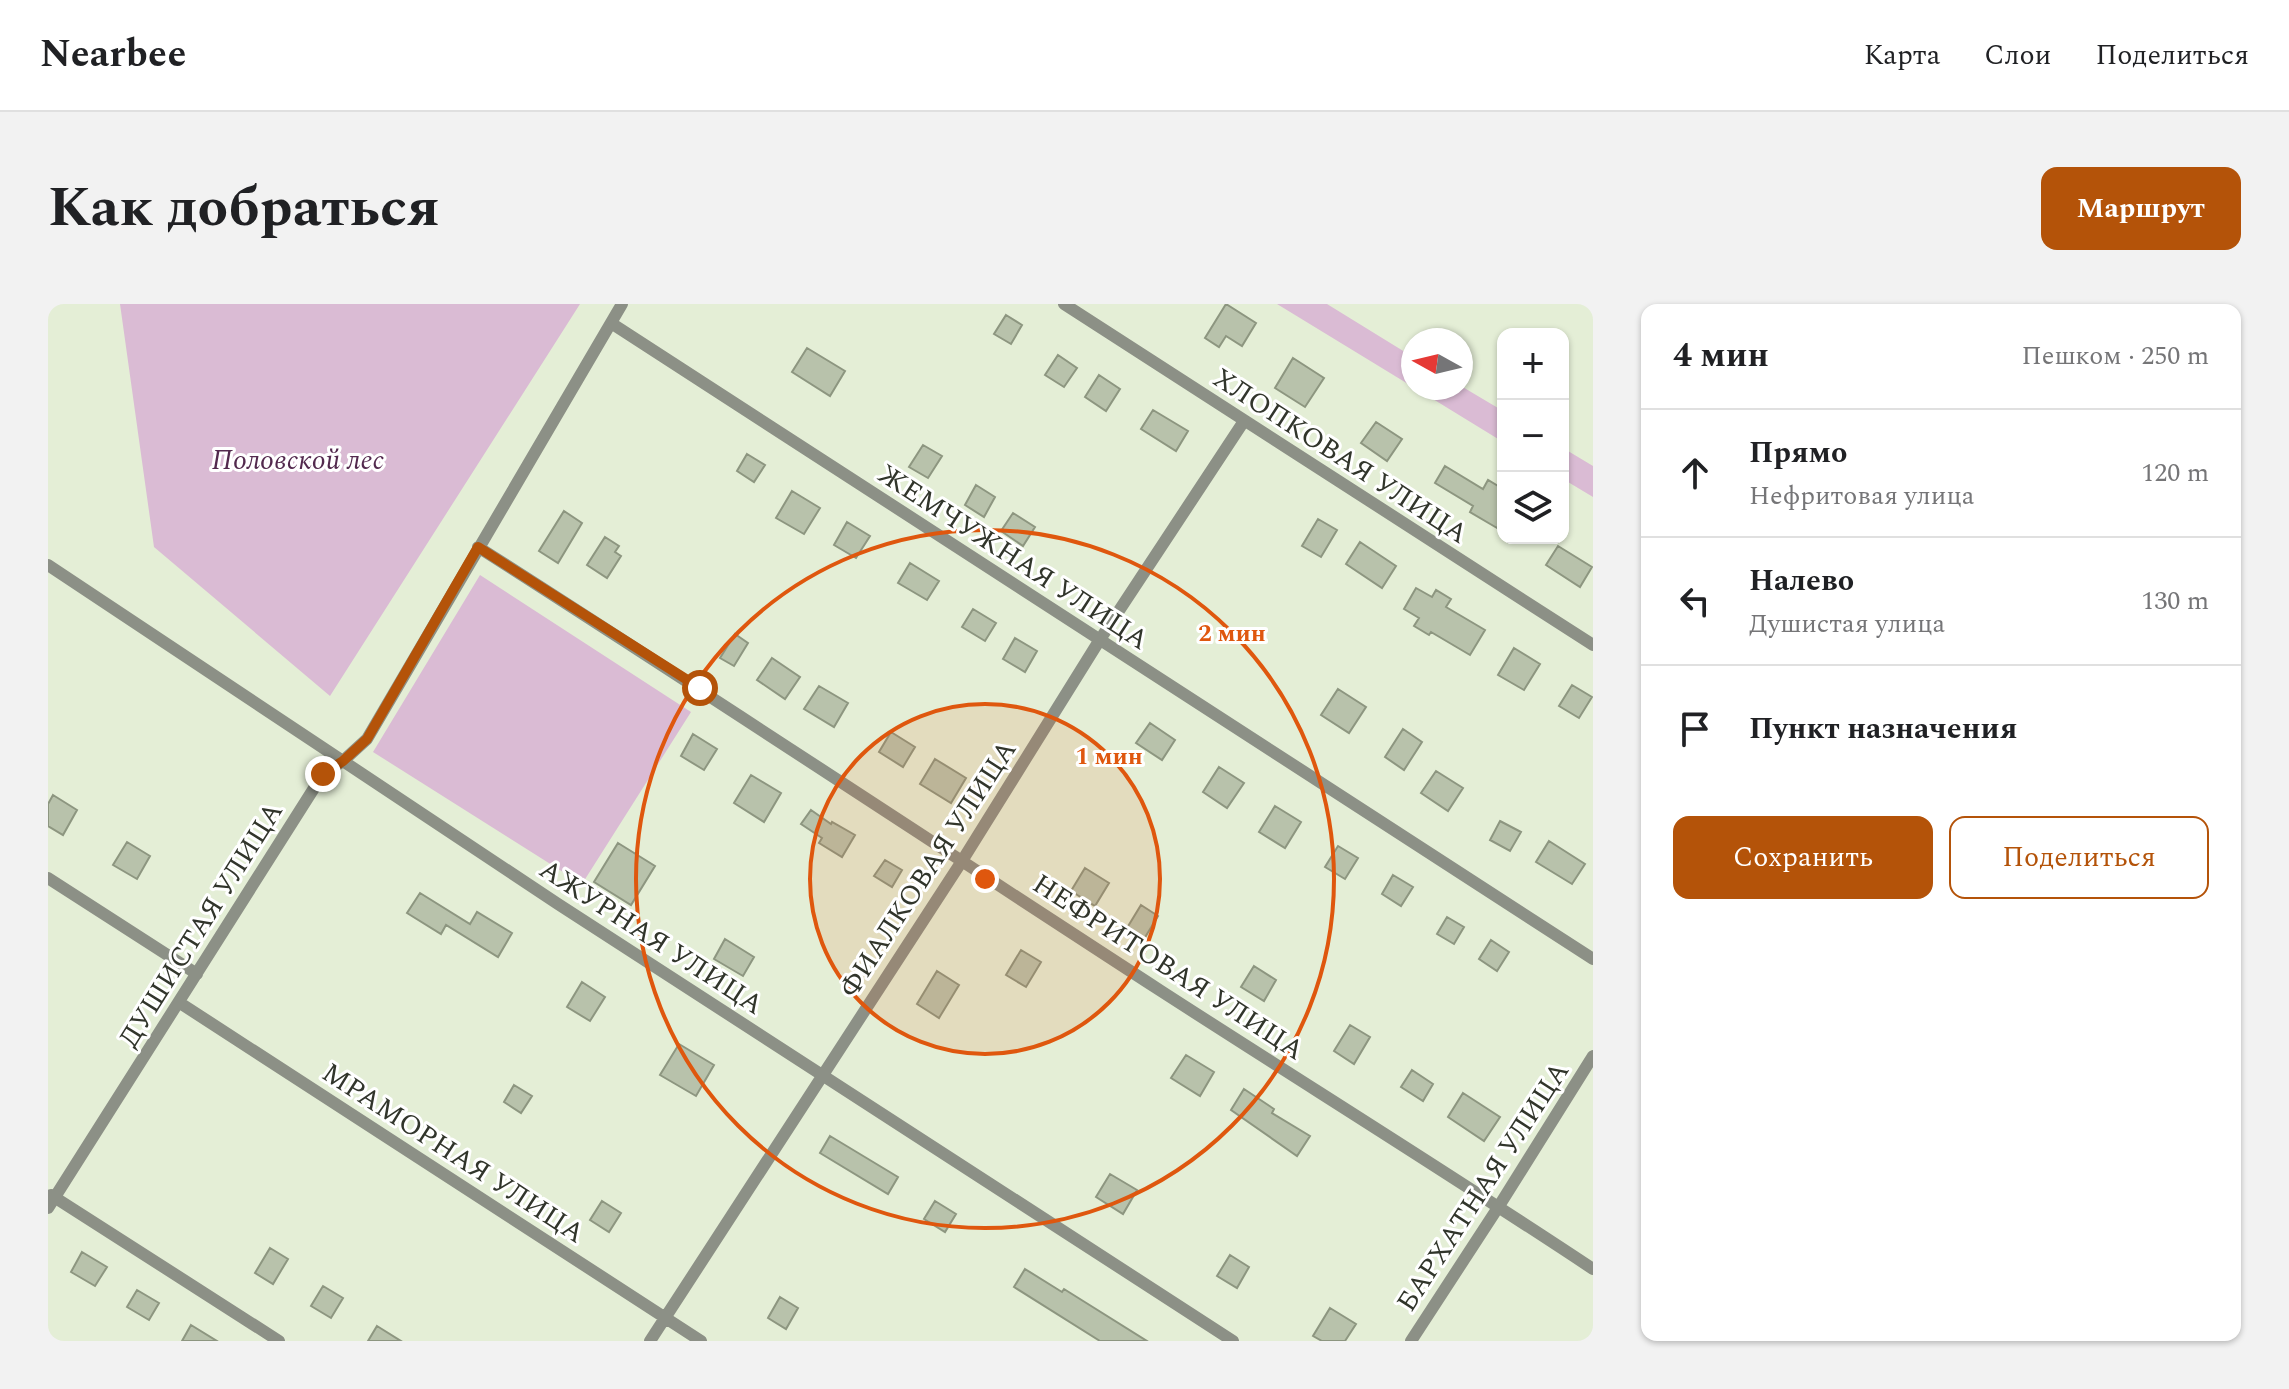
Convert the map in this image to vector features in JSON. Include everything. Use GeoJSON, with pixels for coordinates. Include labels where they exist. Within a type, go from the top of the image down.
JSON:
{"type":"FeatureCollection","features":[{"type":"Feature","properties":{"kind":"street","name":"ДУШИСТАЯ УЛИЦА"},"geometry":{"type":"LineString","coordinates":[[50,1199],[180,1003],[323,774],[367,739],[622,304]]}},
{"type":"Feature","properties":{"kind":"street","name":"ХЛОПКОВАЯ УЛИЦА"},"geometry":{"type":"LineString","coordinates":[[1064,304],[1593,645]]}},
{"type":"Feature","properties":{"kind":"street","name":"ЖЕМЧУЖНАЯ УЛИЦА"},"geometry":{"type":"LineString","coordinates":[[611,323],[1593,959]]}},
{"type":"Feature","properties":{"kind":"street","name":"ФИАЛКОВАЯ УЛИЦА"},"geometry":{"type":"LineString","coordinates":[[650,1341],[962,861],[1099,641],[1244,421]]}},
{"type":"Feature","properties":{"kind":"street","name":"НЕФРИТОВАЯ УЛИЦА"},"geometry":{"type":"LineString","coordinates":[[478,547],[1593,1269]]}},
{"type":"Feature","properties":{"kind":"street","name":"АЖУРНАЯ УЛИЦА"},"geometry":{"type":"LineString","coordinates":[[48,565],[822,1077],[1233,1341]]}},
{"type":"Feature","properties":{"kind":"street"},"geometry":{"type":"LineString","coordinates":[[48,878],[197,974]]}},
{"type":"Feature","properties":{"kind":"street","name":"МРАМОРНАЯ УЛИЦА"},"geometry":{"type":"LineString","coordinates":[[180,1003],[701,1341]]}},
{"type":"Feature","properties":{"kind":"street","name":"БАРХАТНАЯ УЛИЦА"},"geometry":{"type":"LineString","coordinates":[[1411,1341],[1593,1056]]}},
{"type":"Feature","properties":{"kind":"street"},"geometry":{"type":"LineString","coordinates":[[50,1199],[279,1341]]}},
{"type":"Feature","properties":{"kind":"green space","name":"Половской лес"},"geometry":{"type":"Polygon","coordinates":[[[120,304],[580,304],[330,696],[154,547],[120,304]]]}},
{"type":"Feature","properties":{"kind":"green space"},"geometry":{"type":"Polygon","coordinates":[[[1277,304],[1327,304],[1401,350],[1401,380],[1277,304]]]}},
{"type":"Feature","properties":{"kind":"green space"},"geometry":{"type":"Polygon","coordinates":[[[1473,393],[1497,407],[1497,438],[1435,400],[1473,400],[1473,393]]]}},
{"type":"Feature","properties":{"kind":"green space"},"geometry":{"type":"Polygon","coordinates":[[[1569,452],[1593,466],[1593,497],[1569,483],[1569,452]]]}},
{"type":"Feature","properties":{"kind":"green space"},"geometry":{"type":"Polygon","coordinates":[[[480,575],[691,712],[582,884],[373,752],[480,575]]]}},
{"type":"Feature","properties":{"kind":"building"},"geometry":{"type":"Polygon","coordinates":[[[1226,304],[1256,323],[1242,346],[1226,336],[1219,347],[1205,338],[1226,304]]]}},
{"type":"Feature","properties":{"kind":"building"},"geometry":{"type":"Polygon","coordinates":[[[1006,315],[1022,325],[1011,344],[994,334],[1006,315]]]}},
{"type":"Feature","properties":{"kind":"building"},"geometry":{"type":"Polygon","coordinates":[[[807,348],[845,371],[830,396],[792,372],[807,348]]]}},
{"type":"Feature","properties":{"kind":"building"},"geometry":{"type":"Polygon","coordinates":[[[1058,355],[1077,368],[1064,387],[1045,375],[1058,355]]]}},
{"type":"Feature","properties":{"kind":"building"},"geometry":{"type":"Polygon","coordinates":[[[1293,358],[1324,378],[1305,407],[1275,388],[1293,358]]]}},
{"type":"Feature","properties":{"kind":"building"},"geometry":{"type":"Polygon","coordinates":[[[1099,375],[1120,389],[1106,411],[1085,397],[1099,375]]]}},
{"type":"Feature","properties":{"kind":"building"},"geometry":{"type":"Polygon","coordinates":[[[1153,410],[1188,431],[1176,451],[1141,429],[1153,410]]]}},
{"type":"Feature","properties":{"kind":"building"},"geometry":{"type":"Polygon","coordinates":[[[1376,422],[1402,439],[1387,461],[1361,443],[1376,422]]]}},
{"type":"Feature","properties":{"kind":"building"},"geometry":{"type":"Polygon","coordinates":[[[923,445],[942,456],[928,478],[909,467],[923,445]]]}},
{"type":"Feature","properties":{"kind":"building"},"geometry":{"type":"Polygon","coordinates":[[[747,454],[765,465],[754,482],[737,471],[747,454]]]}},
{"type":"Feature","properties":{"kind":"building"},"geometry":{"type":"Polygon","coordinates":[[[1445,466],[1483,489],[1488,480],[1497,485],[1497,528],[1470,512],[1473,506],[1435,483],[1445,466]]]}},
{"type":"Feature","properties":{"kind":"building"},"geometry":{"type":"Polygon","coordinates":[[[976,485],[995,497],[984,517],[965,505],[976,485]]]}},
{"type":"Feature","properties":{"kind":"building"},"geometry":{"type":"Polygon","coordinates":[[[792,491],[820,508],[804,534],[776,518],[792,491]]]}},
{"type":"Feature","properties":{"kind":"building"},"geometry":{"type":"Polygon","coordinates":[[[564,511],[582,523],[558,563],[539,551],[564,511]]]}},
{"type":"Feature","properties":{"kind":"building"},"geometry":{"type":"Polygon","coordinates":[[[1013,513],[1035,527],[1023,546],[1001,531],[1013,513]]]}},
{"type":"Feature","properties":{"kind":"building"},"geometry":{"type":"Polygon","coordinates":[[[1318,519],[1337,530],[1321,557],[1302,546],[1318,519]]]}},
{"type":"Feature","properties":{"kind":"building"},"geometry":{"type":"Polygon","coordinates":[[[847,522],[870,536],[856,558],[834,545],[847,522]]]}},
{"type":"Feature","properties":{"kind":"building"},"geometry":{"type":"Polygon","coordinates":[[[605,537],[619,546],[615,552],[621,556],[607,578],[587,565],[605,537]]]}},
{"type":"Feature","properties":{"kind":"building"},"geometry":{"type":"Polygon","coordinates":[[[1360,542],[1396,566],[1382,588],[1346,564],[1360,542]]]}},
{"type":"Feature","properties":{"kind":"building"},"geometry":{"type":"Polygon","coordinates":[[[1558,546],[1592,567],[1580,587],[1546,565],[1558,546]]]}},
{"type":"Feature","properties":{"kind":"building"},"geometry":{"type":"Polygon","coordinates":[[[910,563],[939,581],[927,600],[898,583],[910,563]]]}},
{"type":"Feature","properties":{"kind":"building"},"geometry":{"type":"Polygon","coordinates":[[[1416,588],[1432,597],[1436,590],[1451,599],[1446,607],[1485,630],[1470,655],[1431,632],[1429,635],[1414,626],[1419,618],[1404,609],[1416,588]]]}},
{"type":"Feature","properties":{"kind":"building"},"geometry":{"type":"Polygon","coordinates":[[[973,609],[996,623],[985,641],[962,627],[973,609]]]}},
{"type":"Feature","properties":{"kind":"building"},"geometry":{"type":"Polygon","coordinates":[[[735,634],[748,643],[734,666],[720,658],[735,634]]]}},
{"type":"Feature","properties":{"kind":"building"},"geometry":{"type":"Polygon","coordinates":[[[1015,638],[1037,651],[1025,672],[1003,659],[1015,638]]]}},
{"type":"Feature","properties":{"kind":"building"},"geometry":{"type":"Polygon","coordinates":[[[1514,648],[1540,664],[1524,690],[1498,675],[1514,648]]]}},
{"type":"Feature","properties":{"kind":"building"},"geometry":{"type":"Polygon","coordinates":[[[772,658],[800,677],[785,699],[757,680],[772,658]]]}},
{"type":"Feature","properties":{"kind":"building"},"geometry":{"type":"Polygon","coordinates":[[[1572,685],[1592,697],[1579,718],[1559,706],[1572,685]]]}},
{"type":"Feature","properties":{"kind":"building"},"geometry":{"type":"Polygon","coordinates":[[[819,686],[848,703],[834,727],[804,709],[819,686]]]}},
{"type":"Feature","properties":{"kind":"building"},"geometry":{"type":"Polygon","coordinates":[[[1338,689],[1366,707],[1349,733],[1321,715],[1338,689]]]}},
{"type":"Feature","properties":{"kind":"building"},"geometry":{"type":"Polygon","coordinates":[[[1150,723],[1175,740],[1162,760],[1136,743],[1150,723]]]}},
{"type":"Feature","properties":{"kind":"building"},"geometry":{"type":"Polygon","coordinates":[[[1403,729],[1422,742],[1404,770],[1385,757],[1403,729]]]}},
{"type":"Feature","properties":{"kind":"building"},"geometry":{"type":"Polygon","coordinates":[[[891,732],[915,747],[903,767],[879,752],[891,732]]]}},
{"type":"Feature","properties":{"kind":"building"},"geometry":{"type":"Polygon","coordinates":[[[693,734],[717,749],[704,770],[681,756],[693,734]]]}},
{"type":"Feature","properties":{"kind":"building"},"geometry":{"type":"Polygon","coordinates":[[[935,759],[966,778],[951,803],[920,784],[935,759]]]}},
{"type":"Feature","properties":{"kind":"building"},"geometry":{"type":"Polygon","coordinates":[[[1219,767],[1244,783],[1227,808],[1203,792],[1219,767]]]}},
{"type":"Feature","properties":{"kind":"building"},"geometry":{"type":"Polygon","coordinates":[[[1436,771],[1463,788],[1448,811],[1421,793],[1436,771]]]}},
{"type":"Feature","properties":{"kind":"building"},"geometry":{"type":"Polygon","coordinates":[[[751,775],[781,793],[764,822],[734,803],[751,775]]]}},
{"type":"Feature","properties":{"kind":"building"},"geometry":{"type":"Polygon","coordinates":[[[53,795],[77,810],[63,835],[48,826],[48,804],[53,795]]]}},
{"type":"Feature","properties":{"kind":"building"},"geometry":{"type":"Polygon","coordinates":[[[1275,806],[1301,822],[1285,848],[1259,832],[1275,806]]]}},
{"type":"Feature","properties":{"kind":"building"},"geometry":{"type":"Polygon","coordinates":[[[811,810],[855,835],[842,857],[819,843],[822,838],[801,824],[811,810]]]}},
{"type":"Feature","properties":{"kind":"building"},"geometry":{"type":"Polygon","coordinates":[[[1500,821],[1521,832],[1510,851],[1490,840],[1500,821]]]}},
{"type":"Feature","properties":{"kind":"building"},"geometry":{"type":"Polygon","coordinates":[[[1549,841],[1585,864],[1572,884],[1536,862],[1549,841]]]}},
{"type":"Feature","properties":{"kind":"building"},"geometry":{"type":"Polygon","coordinates":[[[127,842],[150,856],[137,879],[113,865],[127,842]]]}},
{"type":"Feature","properties":{"kind":"building"},"geometry":{"type":"Polygon","coordinates":[[[618,843],[655,866],[631,905],[594,882],[618,843]]]}},
{"type":"Feature","properties":{"kind":"building"},"geometry":{"type":"Polygon","coordinates":[[[1338,846],[1358,858],[1345,879],[1325,867],[1338,846]]]}},
{"type":"Feature","properties":{"kind":"building"},"geometry":{"type":"Polygon","coordinates":[[[885,860],[902,870],[892,887],[874,876],[885,860]]]}},
{"type":"Feature","properties":{"kind":"building"},"geometry":{"type":"Polygon","coordinates":[[[1085,868],[1109,883],[1095,906],[1071,891],[1085,868]]]}},
{"type":"Feature","properties":{"kind":"building"},"geometry":{"type":"Polygon","coordinates":[[[1393,875],[1413,887],[1401,906],[1382,894],[1393,875]]]}},
{"type":"Feature","properties":{"kind":"building"},"geometry":{"type":"Polygon","coordinates":[[[420,893],[470,924],[477,912],[512,933],[498,957],[446,925],[441,934],[407,913],[420,893]]]}},
{"type":"Feature","properties":{"kind":"building"},"geometry":{"type":"Polygon","coordinates":[[[1141,905],[1158,916],[1144,939],[1127,928],[1141,905]]]}},
{"type":"Feature","properties":{"kind":"building"},"geometry":{"type":"Polygon","coordinates":[[[1447,917],[1464,927],[1454,944],[1437,934],[1447,917]]]}},
{"type":"Feature","properties":{"kind":"building"},"geometry":{"type":"Polygon","coordinates":[[[725,939],[754,957],[743,976],[714,959],[725,939]]]}},
{"type":"Feature","properties":{"kind":"building"},"geometry":{"type":"Polygon","coordinates":[[[1491,940],[1509,952],[1497,971],[1479,959],[1491,940]]]}},
{"type":"Feature","properties":{"kind":"building"},"geometry":{"type":"Polygon","coordinates":[[[1021,950],[1041,962],[1026,987],[1006,975],[1021,950]]]}},
{"type":"Feature","properties":{"kind":"building"},"geometry":{"type":"Polygon","coordinates":[[[1254,966],[1276,980],[1264,1001],[1241,987],[1254,966]]]}},
{"type":"Feature","properties":{"kind":"building"},"geometry":{"type":"Polygon","coordinates":[[[937,971],[959,985],[939,1018],[917,1004],[937,971]]]}},
{"type":"Feature","properties":{"kind":"building"},"geometry":{"type":"Polygon","coordinates":[[[582,982],[605,997],[590,1021],[567,1007],[582,982]]]}},
{"type":"Feature","properties":{"kind":"building"},"geometry":{"type":"Polygon","coordinates":[[[1350,1025],[1370,1037],[1354,1064],[1334,1051],[1350,1025]]]}},
{"type":"Feature","properties":{"kind":"building"},"geometry":{"type":"Polygon","coordinates":[[[679,1044],[714,1065],[696,1096],[660,1075],[679,1044]]]}},
{"type":"Feature","properties":{"kind":"building"},"geometry":{"type":"Polygon","coordinates":[[[1186,1055],[1214,1072],[1200,1096],[1171,1078],[1186,1055]]]}},
{"type":"Feature","properties":{"kind":"building"},"geometry":{"type":"Polygon","coordinates":[[[1412,1070],[1433,1084],[1423,1101],[1401,1087],[1412,1070]]]}},
{"type":"Feature","properties":{"kind":"building"},"geometry":{"type":"Polygon","coordinates":[[[514,1085],[532,1096],[521,1113],[504,1102],[514,1085]]]}},
{"type":"Feature","properties":{"kind":"building"},"geometry":{"type":"Polygon","coordinates":[[[1244,1089],[1274,1109],[1272,1113],[1310,1136],[1297,1156],[1231,1110],[1244,1089]]]}},
{"type":"Feature","properties":{"kind":"building"},"geometry":{"type":"Polygon","coordinates":[[[1463,1093],[1500,1117],[1484,1141],[1448,1117],[1463,1093]]]}},
{"type":"Feature","properties":{"kind":"building"},"geometry":{"type":"Polygon","coordinates":[[[830,1136],[898,1177],[888,1194],[820,1153],[830,1136]]]}},
{"type":"Feature","properties":{"kind":"building"},"geometry":{"type":"Polygon","coordinates":[[[1110,1174],[1137,1190],[1123,1214],[1096,1197],[1110,1174]]]}},
{"type":"Feature","properties":{"kind":"building"},"geometry":{"type":"Polygon","coordinates":[[[602,1201],[621,1213],[609,1232],[590,1220],[602,1201]]]}},
{"type":"Feature","properties":{"kind":"building"},"geometry":{"type":"Polygon","coordinates":[[[935,1201],[956,1214],[945,1232],[924,1219],[935,1201]]]}},
{"type":"Feature","properties":{"kind":"building"},"geometry":{"type":"Polygon","coordinates":[[[270,1248],[288,1259],[273,1284],[255,1273],[270,1248]]]}},
{"type":"Feature","properties":{"kind":"building"},"geometry":{"type":"Polygon","coordinates":[[[82,1252],[107,1267],[95,1286],[71,1272],[82,1252]]]}},
{"type":"Feature","properties":{"kind":"building"},"geometry":{"type":"Polygon","coordinates":[[[1230,1255],[1249,1267],[1237,1288],[1217,1276],[1230,1255]]]}},
{"type":"Feature","properties":{"kind":"building"},"geometry":{"type":"Polygon","coordinates":[[[1025,1269],[1062,1292],[1064,1289],[1147,1341],[1100,1341],[1014,1287],[1025,1269]]]}},
{"type":"Feature","properties":{"kind":"building"},"geometry":{"type":"Polygon","coordinates":[[[323,1286],[343,1298],[331,1318],[311,1306],[323,1286]]]}},
{"type":"Feature","properties":{"kind":"building"},"geometry":{"type":"Polygon","coordinates":[[[137,1290],[159,1303],[149,1320],[127,1307],[137,1290]]]}},
{"type":"Feature","properties":{"kind":"building"},"geometry":{"type":"Polygon","coordinates":[[[780,1297],[798,1308],[786,1329],[768,1318],[780,1297]]]}},
{"type":"Feature","properties":{"kind":"building"},"geometry":{"type":"Polygon","coordinates":[[[1330,1308],[1356,1324],[1345,1341],[1322,1341],[1313,1336],[1330,1308]]]}},
{"type":"Feature","properties":{"kind":"building"},"geometry":{"type":"Polygon","coordinates":[[[191,1325],[217,1341],[182,1341],[191,1325]]]}},
{"type":"Feature","properties":{"kind":"building"},"geometry":{"type":"Polygon","coordinates":[[[377,1326],[401,1341],[368,1341],[377,1326]]]}},
{"type":"Feature","properties":{"kind":"route"},"geometry":{"type":"LineString","coordinates":[[323,774],[367,739],[478,547],[700,688]]}}]}
